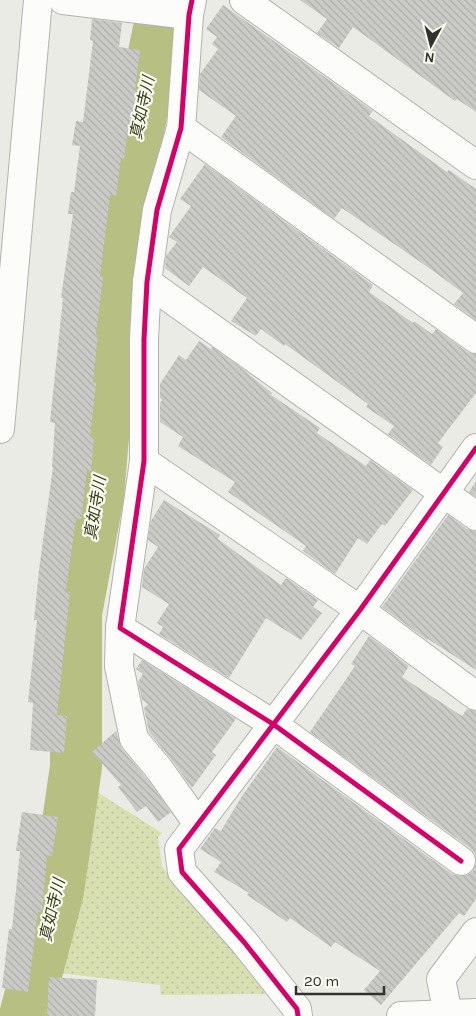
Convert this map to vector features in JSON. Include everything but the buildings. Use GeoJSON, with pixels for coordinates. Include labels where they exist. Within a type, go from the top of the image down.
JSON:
{"type":"FeatureCollection","features":[{"type":"Feature","properties":{"kind":"street"},"geometry":{"type":"LineString","coordinates":[[0,429],[38,0]]}},
{"type":"Feature","properties":{"kind":"street"},"geometry":{"type":"LineString","coordinates":[[63,0],[190,8],[181,128],[156,210],[147,282],[144,339],[144,461],[120,628],[119,666],[134,739],[159,769],[198,824]]}},
{"type":"Feature","properties":{"kind":"street"},"geometry":{"type":"LineString","coordinates":[[244,0],[476,165]]}},
{"type":"Feature","properties":{"kind":"street"},"geometry":{"type":"LineString","coordinates":[[181,128],[476,339]]}},
{"type":"Feature","properties":{"kind":"street"},"geometry":{"type":"LineString","coordinates":[[147,282],[476,516]]}},
{"type":"Feature","properties":{"kind":"street"},"geometry":{"type":"LineString","coordinates":[[298,1016],[297,1009],[244,942],[182,872],[179,849],[360,610],[476,448]]}},
{"type":"Feature","properties":{"kind":"street"},"geometry":{"type":"LineString","coordinates":[[144,461],[360,610],[476,696]]}},
{"type":"Feature","properties":{"kind":"street"},"geometry":{"type":"LineString","coordinates":[[120,628],[273,724],[461,860]]}},
{"type":"Feature","properties":{"kind":"street"},"geometry":{"type":"LineString","coordinates":[[448,1014],[441,979],[476,932]]}},
{"type":"Feature","properties":{"kind":"street"},"geometry":{"type":"LineString","coordinates":[[401,1016],[476,1013]]}},
{"type":"Feature","properties":{"kind":"green space"},"geometry":{"type":"Polygon","coordinates":[[[86,785],[162,833],[158,837],[162,867],[263,984],[265,994],[161,995],[160,985],[59,973],[75,904],[86,785]]]}},
{"type":"Feature","properties":{"kind":"waterway","name":"真如寺川"},"geometry":{"type":"LineString","coordinates":[[25,1016],[58,891],[76,767],[76,613],[98,496],[108,377],[109,270],[165,0]]}},
{"type":"Feature","properties":{"kind":"cycle path"},"geometry":{"type":"LineString","coordinates":[[192,0],[189,15],[181,128],[157,210],[147,282],[144,339],[144,461],[120,628],[273,724],[461,861]]}},
{"type":"Feature","properties":{"kind":"cycle path"},"geometry":{"type":"LineString","coordinates":[[298,1016],[297,1009],[244,942],[182,872],[179,849],[360,610],[476,448]]}}]}
